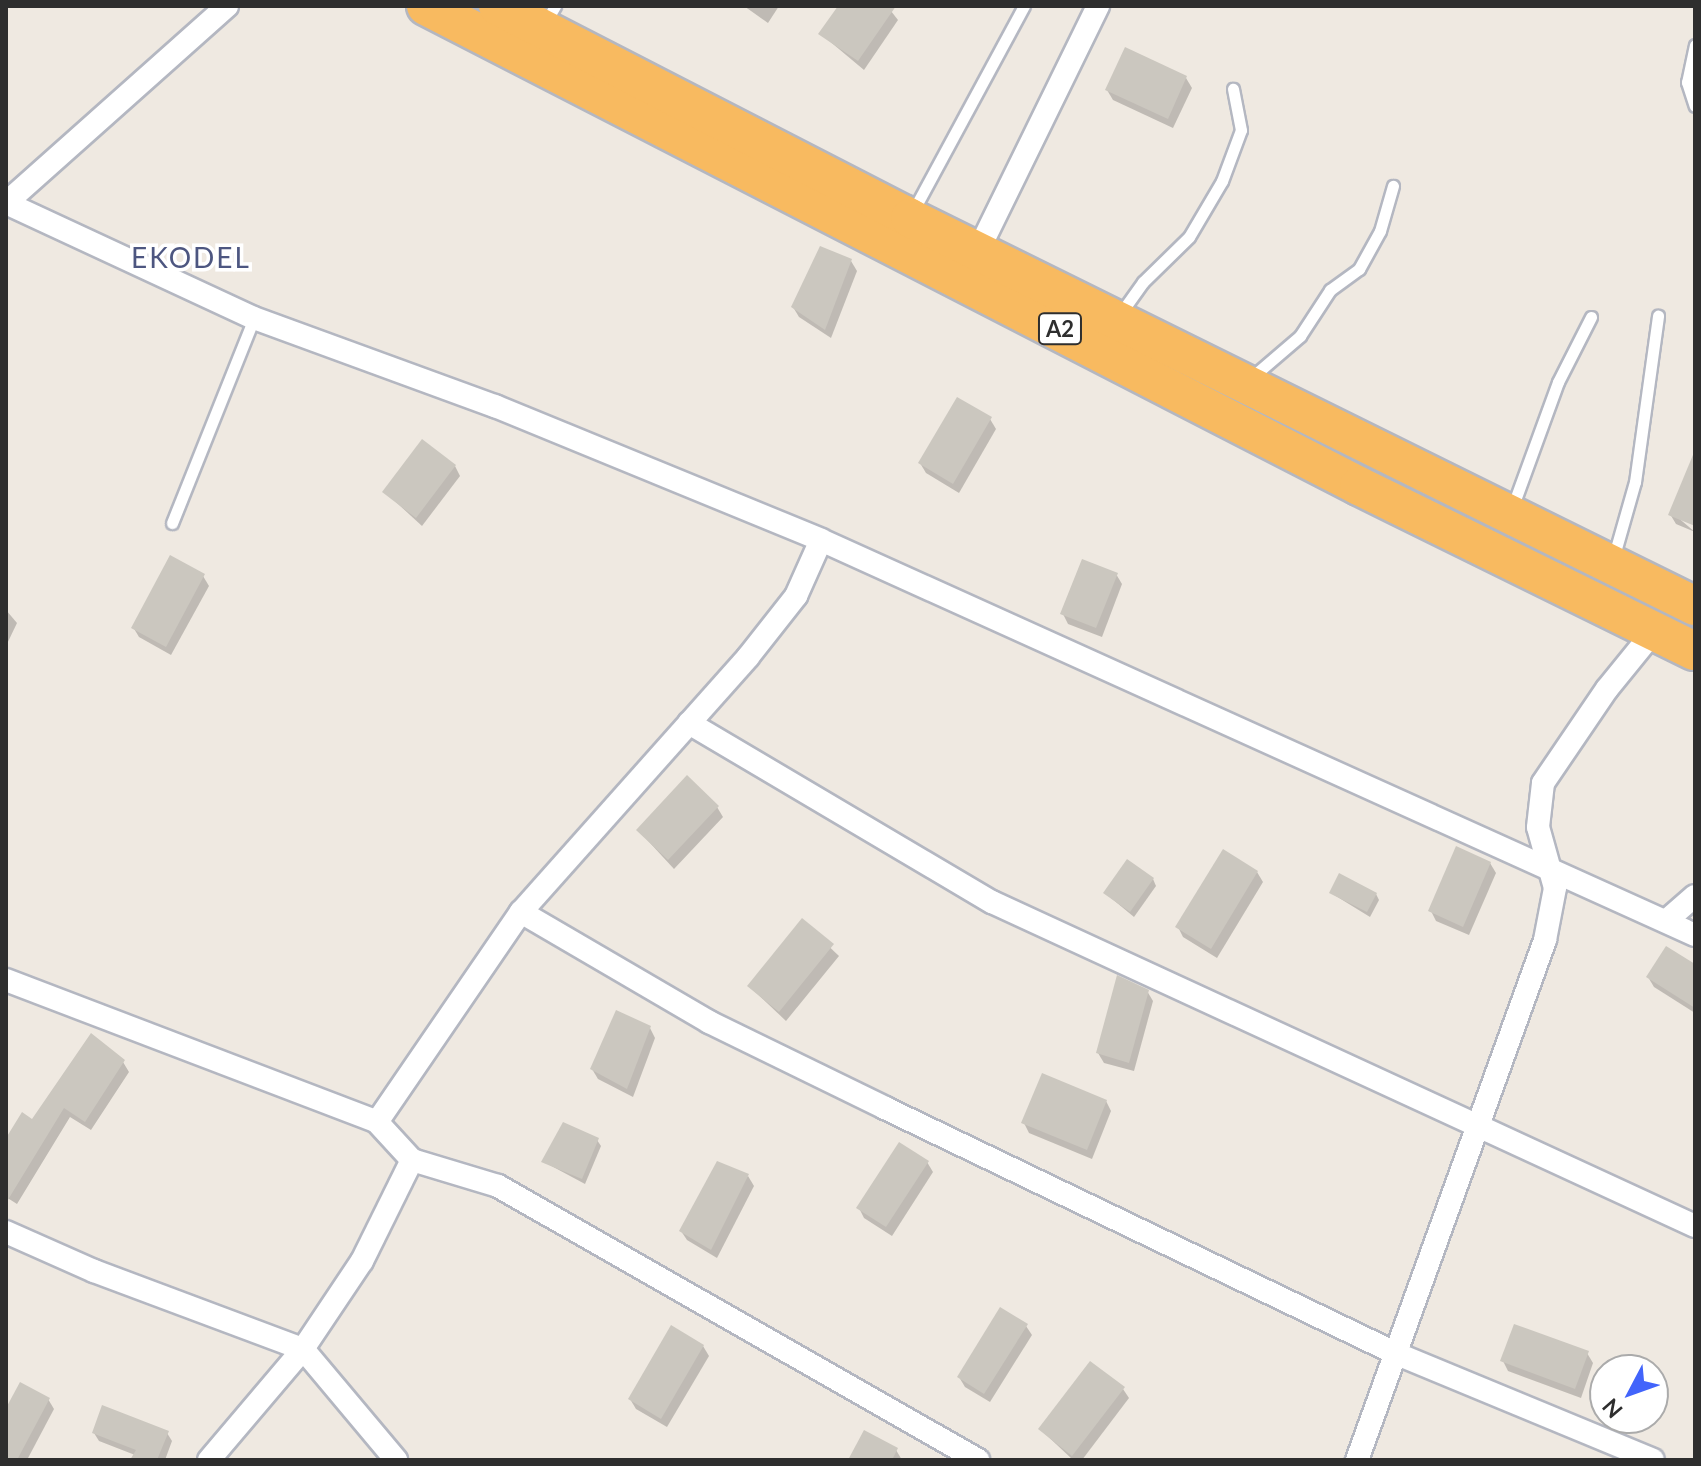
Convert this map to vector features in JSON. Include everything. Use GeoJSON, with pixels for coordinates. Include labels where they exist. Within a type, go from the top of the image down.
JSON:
{"type":"FeatureCollection","features":[{"type":"Feature","properties":{"kind":"highway","name":"A2"},"geometry":{"type":"LineString","coordinates":[[426,6],[1359,486],[1695,651]]}},
{"type":"Feature","properties":{"kind":"highway","name":"A2"},"geometry":{"type":"LineString","coordinates":[[498,6],[548,18],[910,218],[1118,317],[1244,384],[1695,606]]}},
{"type":"Feature","properties":{"kind":"street"},"geometry":{"type":"LineString","coordinates":[[227,6],[6,203],[254,318],[495,406],[821,540],[1147,691],[1553,868],[1695,935]]}},
{"type":"Feature","properties":{"kind":"street"},"geometry":{"type":"LineString","coordinates":[[979,249],[1098,6]]}},
{"type":"Feature","properties":{"kind":"street"},"geometry":{"type":"LineString","coordinates":[[377,1122],[521,912],[689,723],[796,596],[821,540]]}},
{"type":"Feature","properties":{"kind":"street"},"geometry":{"type":"LineString","coordinates":[[1357,1460],[1545,940],[1555,888],[1553,868],[1538,827],[1543,783],[1607,689],[1655,630]]}},
{"type":"Feature","properties":{"kind":"street"},"geometry":{"type":"LineString","coordinates":[[689,723],[992,902],[1475,1128],[1695,1226]]}},
{"type":"Feature","properties":{"kind":"street"},"geometry":{"type":"LineString","coordinates":[[1666,921],[1695,896]]}},
{"type":"Feature","properties":{"kind":"street"},"geometry":{"type":"LineString","coordinates":[[521,912],[709,1022],[1395,1353],[1653,1460]]}},
{"type":"Feature","properties":{"kind":"street"},"geometry":{"type":"LineString","coordinates":[[6,980],[377,1122],[412,1160],[498,1186],[978,1460]]}},
{"type":"Feature","properties":{"kind":"street"},"geometry":{"type":"LineString","coordinates":[[209,1460],[303,1349],[362,1261],[412,1160]]}},
{"type":"Feature","properties":{"kind":"street"},"geometry":{"type":"LineString","coordinates":[[6,1232],[94,1271],[303,1349],[396,1460]]}},
{"type":"Feature","properties":{"kind":"lane"},"geometry":{"type":"LineString","coordinates":[[910,218],[1024,6]]}},
{"type":"Feature","properties":{"kind":"lane"},"geometry":{"type":"LineString","coordinates":[[1695,45],[1687,82],[1695,106]]}},
{"type":"Feature","properties":{"kind":"lane"},"geometry":{"type":"LineString","coordinates":[[1118,317],[1143,282],[1189,237],[1222,181],[1241,130],[1233,89]]}},
{"type":"Feature","properties":{"kind":"lane"},"geometry":{"type":"LineString","coordinates":[[1244,384],[1300,336],[1330,290],[1359,269],[1380,231],[1393,186]]}},
{"type":"Feature","properties":{"kind":"lane"},"geometry":{"type":"LineString","coordinates":[[1611,567],[1635,482],[1658,316]]}},
{"type":"Feature","properties":{"kind":"lane"},"geometry":{"type":"LineString","coordinates":[[1510,515],[1558,382],[1591,317]]}},
{"type":"Feature","properties":{"kind":"lane"},"geometry":{"type":"LineString","coordinates":[[172,523],[254,318]]}},
{"type":"Feature","properties":{"kind":"building"},"geometry":{"type":"Polygon","coordinates":[[[838,6],[896,6],[858,61],[818,34],[838,6]]]}},
{"type":"Feature","properties":{"kind":"building"},"geometry":{"type":"Polygon","coordinates":[[[1125,47],[1187,76],[1168,119],[1105,90],[1125,47]]]}},
{"type":"Feature","properties":{"kind":"building"},"geometry":{"type":"Polygon","coordinates":[[[820,246],[852,259],[825,330],[791,307],[820,246]]]}},
{"type":"Feature","properties":{"kind":"building"},"geometry":{"type":"Polygon","coordinates":[[[957,397],[992,417],[953,484],[918,463],[957,397]]]}},
{"type":"Feature","properties":{"kind":"building"},"geometry":{"type":"Polygon","coordinates":[[[422,439],[456,465],[416,518],[382,492],[422,439]]]}},
{"type":"Feature","properties":{"kind":"building"},"geometry":{"type":"Polygon","coordinates":[[[1695,450],[1695,526],[1668,515],[1695,450]]]}},
{"type":"Feature","properties":{"kind":"building"},"geometry":{"type":"Polygon","coordinates":[[[170,555],[205,574],[166,647],[131,628],[170,555]]]}},
{"type":"Feature","properties":{"kind":"building"},"geometry":{"type":"Polygon","coordinates":[[[1082,559],[1118,573],[1096,628],[1060,614],[1082,559]]]}},
{"type":"Feature","properties":{"kind":"building"},"geometry":{"type":"Polygon","coordinates":[[[687,775],[719,806],[668,860],[636,830],[687,775]]]}},
{"type":"Feature","properties":{"kind":"building"},"geometry":{"type":"Polygon","coordinates":[[[1456,846],[1491,862],[1463,927],[1428,911],[1456,846]]]}},
{"type":"Feature","properties":{"kind":"building"},"geometry":{"type":"Polygon","coordinates":[[[1223,849],[1258,871],[1211,949],[1175,927],[1223,849]]]}},
{"type":"Feature","properties":{"kind":"building"},"geometry":{"type":"Polygon","coordinates":[[[1127,859],[1154,878],[1130,912],[1103,893],[1127,859]]]}},
{"type":"Feature","properties":{"kind":"building"},"geometry":{"type":"Polygon","coordinates":[[[1339,873],[1377,893],[1367,912],[1329,893],[1339,873]]]}},
{"type":"Feature","properties":{"kind":"building"},"geometry":{"type":"Polygon","coordinates":[[[802,918],[834,944],[779,1012],[747,986],[802,918]]]}},
{"type":"Feature","properties":{"kind":"building"},"geometry":{"type":"Polygon","coordinates":[[[1666,946],[1695,964],[1695,1008],[1646,977],[1666,946]]]}},
{"type":"Feature","properties":{"kind":"building"},"geometry":{"type":"Polygon","coordinates":[[[1117,975],[1149,990],[1129,1063],[1096,1053],[1117,975]]]}},
{"type":"Feature","properties":{"kind":"building"},"geometry":{"type":"Polygon","coordinates":[[[616,1010],[651,1026],[627,1089],[590,1069],[616,1010]]]}},
{"type":"Feature","properties":{"kind":"building"},"geometry":{"type":"Polygon","coordinates":[[[91,1033],[125,1060],[85,1122],[64,1108],[6,1203],[6,1138],[22,1112],[32,1119],[91,1033]]]}},
{"type":"Feature","properties":{"kind":"building"},"geometry":{"type":"Polygon","coordinates":[[[1042,1073],[1107,1100],[1087,1150],[1021,1123],[1042,1073]]]}},
{"type":"Feature","properties":{"kind":"building"},"geometry":{"type":"Polygon","coordinates":[[[563,1122],[599,1138],[582,1179],[541,1162],[563,1122]]]}},
{"type":"Feature","properties":{"kind":"building"},"geometry":{"type":"Polygon","coordinates":[[[899,1142],[929,1161],[886,1227],[856,1208],[899,1142]]]}},
{"type":"Feature","properties":{"kind":"building"},"geometry":{"type":"Polygon","coordinates":[[[717,1161],[749,1174],[711,1250],[679,1231],[717,1161]]]}},
{"type":"Feature","properties":{"kind":"building"},"geometry":{"type":"Polygon","coordinates":[[[1000,1307],[1028,1324],[984,1394],[957,1377],[1000,1307]]]}},
{"type":"Feature","properties":{"kind":"building"},"geometry":{"type":"Polygon","coordinates":[[[1514,1324],[1589,1351],[1575,1389],[1500,1361],[1514,1324]]]}},
{"type":"Feature","properties":{"kind":"building"},"geometry":{"type":"Polygon","coordinates":[[[671,1325],[704,1345],[661,1419],[628,1399],[671,1325]]]}},
{"type":"Feature","properties":{"kind":"building"},"geometry":{"type":"Polygon","coordinates":[[[1090,1361],[1125,1387],[1072,1456],[1038,1429],[1090,1361]]]}},
{"type":"Feature","properties":{"kind":"building"},"geometry":{"type":"Polygon","coordinates":[[[20,1382],[50,1398],[17,1460],[6,1460],[6,1408],[20,1382]]]}},
{"type":"Feature","properties":{"kind":"building"},"geometry":{"type":"Polygon","coordinates":[[[102,1405],[169,1431],[157,1460],[130,1460],[136,1450],[92,1433],[102,1405]]]}},
{"type":"Feature","properties":{"kind":"building"},"geometry":{"type":"Polygon","coordinates":[[[864,1430],[898,1448],[892,1460],[848,1460],[864,1430]]]}},
{"type":"Feature","properties":{"kind":"district","name":"EKODEL"},"geometry":{"type":"Point","coordinates":[191,257]}}]}
